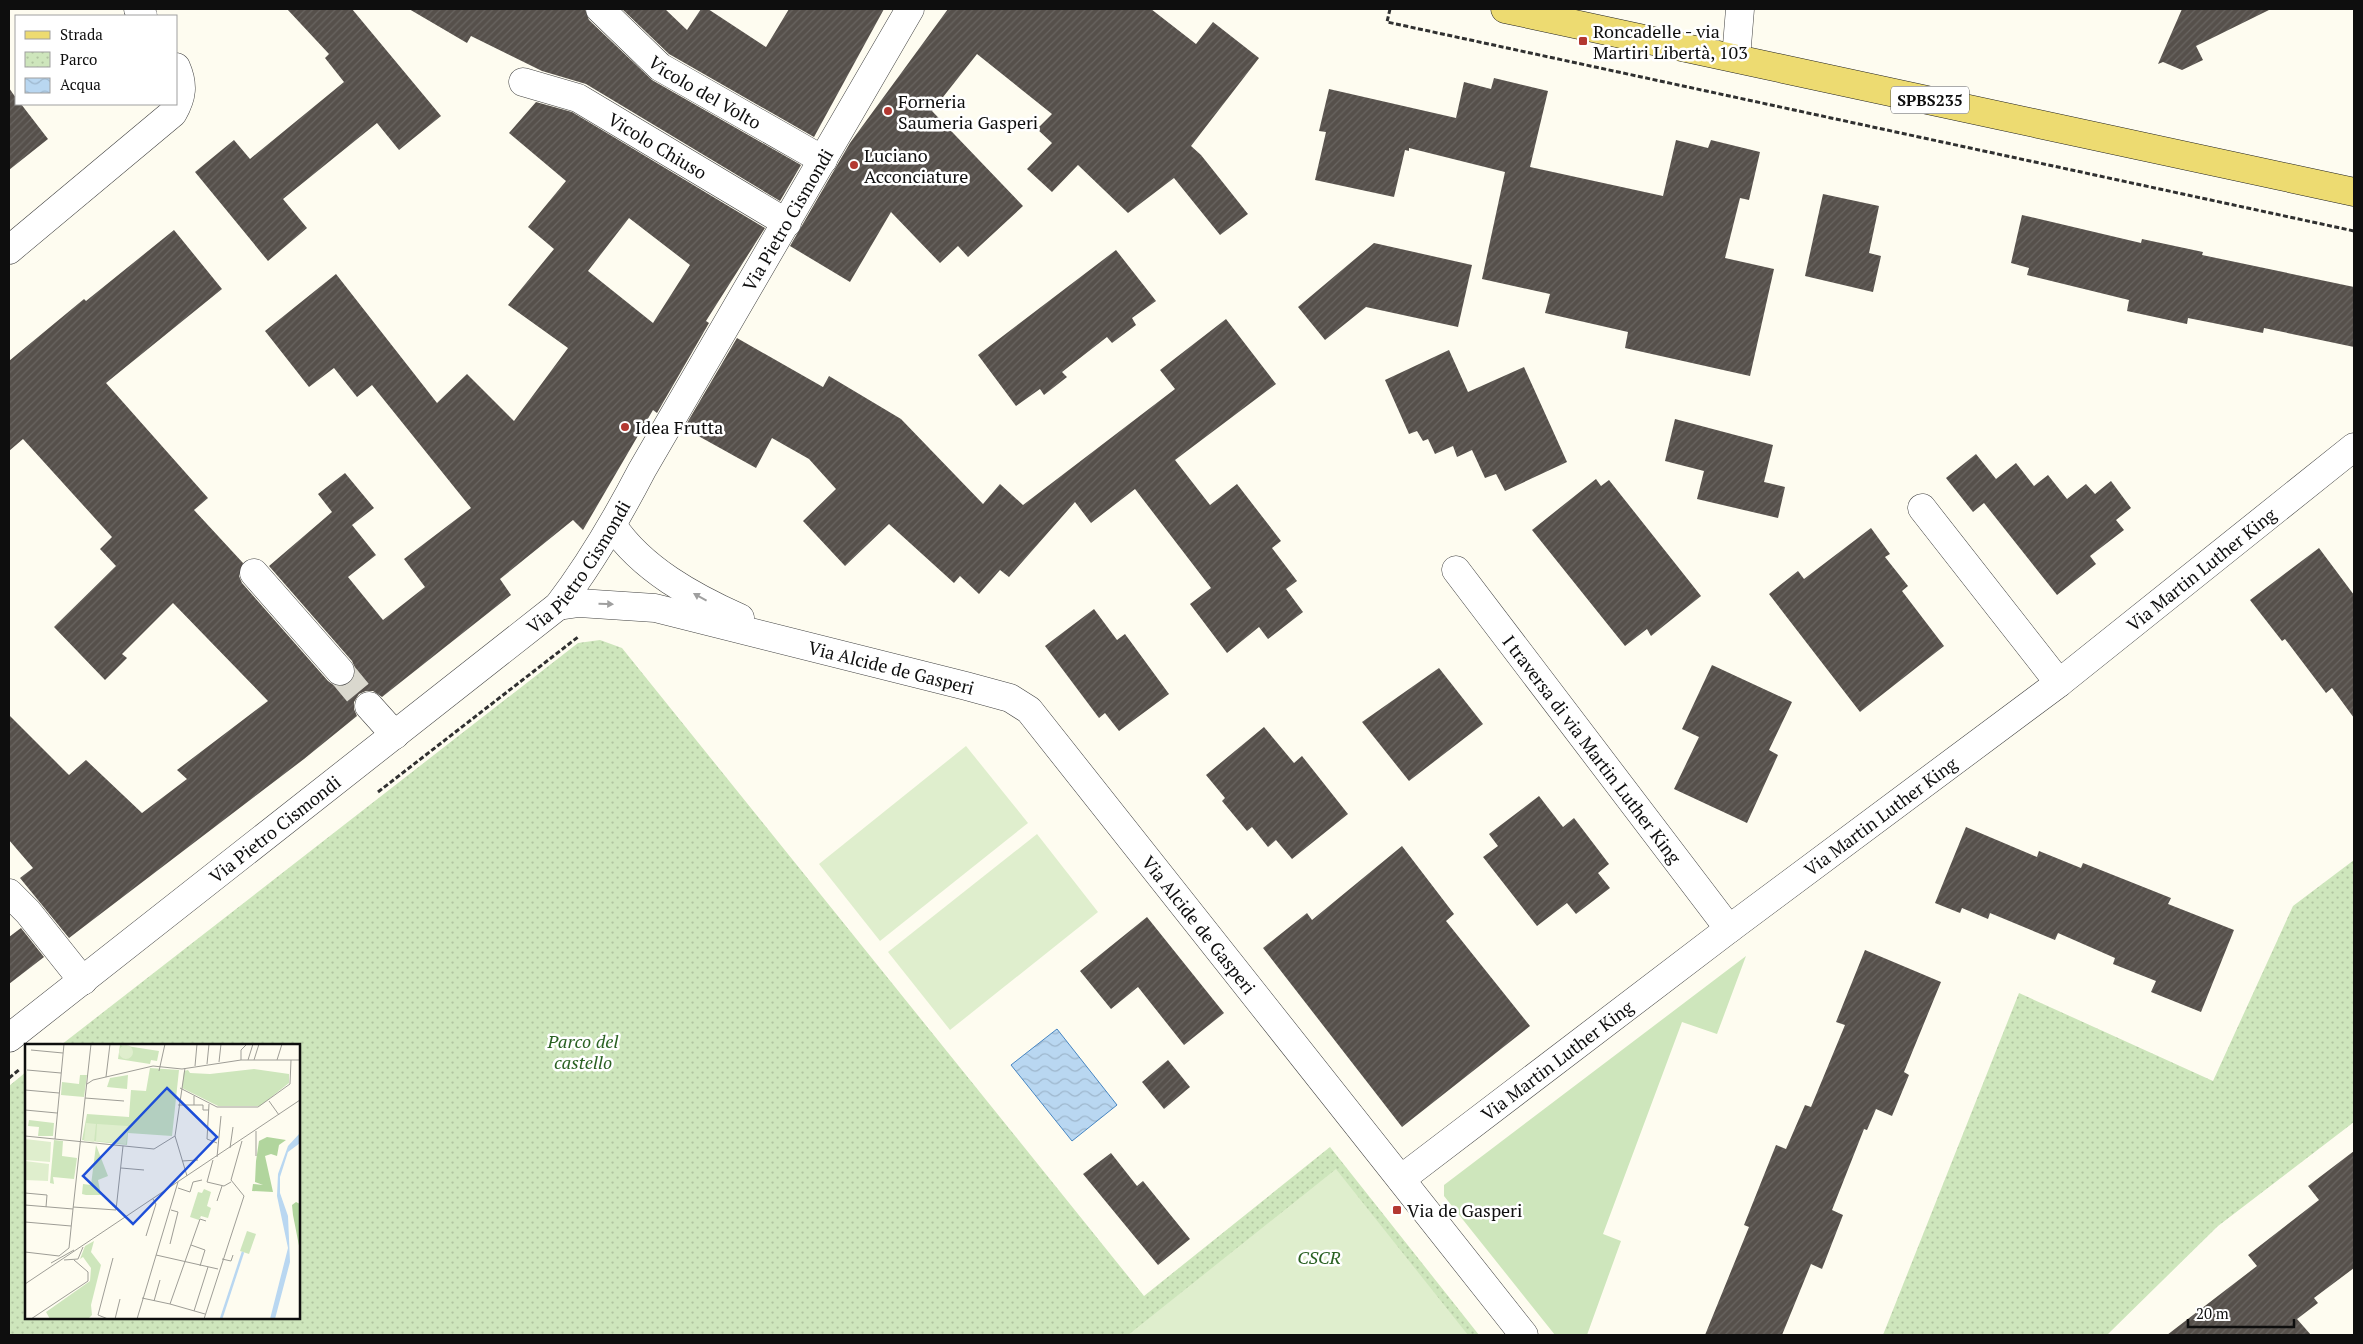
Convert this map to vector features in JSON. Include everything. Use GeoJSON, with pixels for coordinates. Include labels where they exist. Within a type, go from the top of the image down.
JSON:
{"type":"FeatureCollection","features":[{"type":"Feature","properties":{"kind":"main road","name":"SPBS235"},"geometry":{"type":"LineString","coordinates":[[1517,10],[2354,192]]}},
{"type":"Feature","properties":{"kind":"street","name":"Vicolo del Volto"},"geometry":{"type":"LineString","coordinates":[[600,9],[660,67],[823,160]]}},
{"type":"Feature","properties":{"kind":"street","name":"Via Pietro Cismondi"},"geometry":{"type":"LineString","coordinates":[[9,1038],[558,606],[583,574],[613,526],[642,470],[910,9]]}},
{"type":"Feature","properties":{"kind":"street"},"geometry":{"type":"LineString","coordinates":[[1736,58],[1740,9]]}},
{"type":"Feature","properties":{"kind":"street"},"geometry":{"type":"LineString","coordinates":[[178,74],[181,84],[181,98],[178,104]]}},
{"type":"Feature","properties":{"kind":"street","name":"Vicolo Chiuso"},"geometry":{"type":"LineString","coordinates":[[524,82],[578,98],[787,223]]}},
{"type":"Feature","properties":{"kind":"street"},"geometry":{"type":"LineString","coordinates":[[9,250],[173,113],[177,105]]}},
{"type":"Feature","properties":{"kind":"street","name":"Via Martin Luther King"},"geometry":{"type":"LineString","coordinates":[[1402,1179],[1729,929],[2059,683],[2354,447]]}},
{"type":"Feature","properties":{"kind":"street"},"geometry":{"type":"LineString","coordinates":[[1922,508],[2059,683]]}},
{"type":"Feature","properties":{"kind":"street","name":"Via Alcide de Gasperi"},"geometry":{"type":"LineString","coordinates":[[613,526],[634,551],[659,573]]}},
{"type":"Feature","properties":{"kind":"street","name":"Via Alcide de Gasperi"},"geometry":{"type":"LineString","coordinates":[[583,574],[594,565],[614,559],[624,560],[659,573],[731,614],[791,642]]}},
{"type":"Feature","properties":{"kind":"street","name":"I traversa di via Martin Luther King"},"geometry":{"type":"LineString","coordinates":[[1456,570],[1729,929]]}},
{"type":"Feature","properties":{"kind":"street"},"geometry":{"type":"LineString","coordinates":[[254,572],[340,671]]}},
{"type":"Feature","properties":{"kind":"street","name":"Via Alcide de Gasperi"},"geometry":{"type":"LineString","coordinates":[[558,606],[579,603],[655,608],[1010,698],[1029,710],[1524,1335]]}},
{"type":"Feature","properties":{"kind":"street"},"geometry":{"type":"LineString","coordinates":[[369,706],[395,735]]}},
{"type":"Feature","properties":{"kind":"street"},"geometry":{"type":"LineString","coordinates":[[9,893],[28,912],[83,981]]}},
{"type":"Feature","properties":{"kind":"path"},"geometry":{"type":"LineString","coordinates":[[1390,9],[1387,22],[2354,231]]}},
{"type":"Feature","properties":{"kind":"green space","name":"Parco del castello"},"geometry":{"type":"Polygon","coordinates":[[[600,640],[622,648],[1144,1296],[1330,1147],[1479,1335],[9,1335],[9,1086],[25,1073],[25,1319],[300,1319],[300,1044],[62,1044],[578,643],[600,640]]]}},
{"type":"Feature","properties":{"kind":"green space"},"geometry":{"type":"Polygon","coordinates":[[[966,746],[1028,823],[880,941],[819,864],[966,746]]]}},
{"type":"Feature","properties":{"kind":"green space"},"geometry":{"type":"Polygon","coordinates":[[[1037,834],[1098,912],[950,1030],[888,952],[1037,834]]]}},
{"type":"Feature","properties":{"kind":"green space"},"geometry":{"type":"Polygon","coordinates":[[[2354,860],[2354,1122],[2218,1226],[2107,1335],[1883,1335],[2019,993],[2213,1081],[2293,906],[2354,860]]]}},
{"type":"Feature","properties":{"kind":"green space"},"geometry":{"type":"Polygon","coordinates":[[[1746,956],[1717,1034],[1682,1022],[1603,1234],[1621,1241],[1587,1335],[1555,1335],[1444,1196],[1444,1185],[1746,956]]]}},
{"type":"Feature","properties":{"kind":"green space","name":"CSCR"},"geometry":{"type":"Polygon","coordinates":[[[1336,1169],[1468,1335],[1128,1335],[1336,1169]]]}},
{"type":"Feature","properties":{"kind":"water"},"geometry":{"type":"Polygon","coordinates":[[[1057,1029],[1117,1105],[1072,1141],[1011,1065],[1057,1029]]]}},
{"type":"Feature","properties":{"kind":"building"},"geometry":{"type":"Polygon","coordinates":[[[287,9],[352,9],[441,116],[399,150],[377,123],[283,199],[307,228],[268,261],[195,172],[234,140],[250,159],[344,82],[325,58],[329,54],[287,9]]]}},
{"type":"Feature","properties":{"kind":"building"},"geometry":{"type":"Polygon","coordinates":[[[409,9],[585,9],[589,20],[652,80],[801,165],[780,201],[586,84],[542,71],[471,36],[467,43],[409,9]]]}},
{"type":"Feature","properties":{"kind":"building"},"geometry":{"type":"Polygon","coordinates":[[[622,9],[665,9],[687,30],[701,9],[708,9],[766,47],[789,9],[884,9],[814,137],[669,54],[622,9]]]}},
{"type":"Feature","properties":{"kind":"building"},"geometry":{"type":"Polygon","coordinates":[[[948,9],[1151,9],[1196,44],[1213,22],[1259,58],[1191,146],[1201,155],[1248,214],[1220,235],[1174,178],[1128,213],[1078,165],[1052,192],[1027,169],[1052,143],[1037,129],[1052,114],[977,54],[932,111],[1023,206],[968,257],[958,246],[940,263],[891,212],[850,282],[790,246],[850,143],[948,9]]]}},
{"type":"Feature","properties":{"kind":"building"},"geometry":{"type":"Polygon","coordinates":[[[2182,9],[2271,9],[2196,46],[2203,60],[2182,70],[2163,62],[2158,64],[2182,9]]]}},
{"type":"Feature","properties":{"kind":"building"},"geometry":{"type":"Polygon","coordinates":[[[1494,78],[1548,91],[1530,167],[1663,196],[1676,140],[1708,148],[1711,140],[1760,152],[1749,200],[1740,198],[1725,258],[1774,269],[1750,376],[1625,348],[1628,332],[1545,313],[1550,294],[1482,279],[1505,172],[1409,148],[1409,151],[1405,150],[1394,197],[1315,180],[1326,132],[1319,131],[1329,89],[1456,118],[1464,82],[1491,89],[1494,78]]]}},
{"type":"Feature","properties":{"kind":"building"},"geometry":{"type":"Polygon","coordinates":[[[9,88],[15,97],[15,105],[22,105],[48,139],[9,170],[9,88]]]}},
{"type":"Feature","properties":{"kind":"building"},"geometry":{"type":"Polygon","coordinates":[[[536,102],[572,112],[765,228],[706,321],[709,323],[657,413],[653,410],[583,530],[573,520],[500,579],[511,595],[382,697],[373,691],[359,694],[354,702],[357,716],[304,759],[69,938],[20,878],[33,868],[9,840],[9,715],[69,775],[86,760],[142,813],[187,779],[177,770],[268,701],[173,603],[122,654],[127,658],[105,680],[54,627],[116,566],[100,549],[112,537],[23,439],[9,451],[9,361],[84,299],[86,301],[174,230],[222,289],[106,383],[208,498],[194,510],[243,563],[239,576],[242,583],[328,681],[335,686],[344,686],[350,683],[355,676],[355,668],[352,661],[269,566],[332,512],[318,494],[345,473],[374,508],[352,525],[376,555],[348,577],[383,620],[425,587],[404,559],[471,508],[372,385],[357,397],[334,368],[309,387],[265,331],[336,274],[437,403],[467,374],[514,421],[568,348],[508,305],[554,249],[528,227],[566,181],[509,133],[536,102]],[[629,218],[588,271],[653,323],[690,265],[629,218]]]}},
{"type":"Feature","properties":{"kind":"building"},"geometry":{"type":"Polygon","coordinates":[[[1823,194],[1879,206],[1869,253],[1881,256],[1873,292],[1805,276],[1823,194]]]}},
{"type":"Feature","properties":{"kind":"building"},"geometry":{"type":"Polygon","coordinates":[[[2022,215],[2141,243],[2142,239],[2203,252],[2202,255],[2354,287],[2354,347],[2264,328],[2263,333],[2188,318],[2187,324],[2127,311],[2129,300],[2027,275],[2029,268],[2011,263],[2022,215]]]}},
{"type":"Feature","properties":{"kind":"building"},"geometry":{"type":"Polygon","coordinates":[[[1374,243],[1472,265],[1458,327],[1366,307],[1325,340],[1298,307],[1374,243]]]}},
{"type":"Feature","properties":{"kind":"building"},"geometry":{"type":"Polygon","coordinates":[[[1116,250],[1156,301],[1132,318],[1136,325],[1112,343],[1107,337],[1062,372],[1067,377],[1044,395],[1040,389],[1016,406],[978,355],[1116,250]]]}},
{"type":"Feature","properties":{"kind":"building"},"geometry":{"type":"Polygon","coordinates":[[[1226,319],[1276,384],[1175,460],[1210,505],[1237,484],[1281,541],[1272,548],[1297,581],[1286,589],[1303,612],[1268,639],[1259,627],[1227,653],[1190,604],[1211,588],[1135,489],[1091,523],[1075,502],[1009,577],[1000,570],[979,594],[960,576],[954,583],[889,524],[845,566],[803,521],[836,489],[809,459],[772,438],[756,468],[684,428],[737,338],[823,387],[829,376],[901,419],[983,504],[1000,484],[1023,505],[1175,389],[1160,370],[1226,319]]]}},
{"type":"Feature","properties":{"kind":"building"},"geometry":{"type":"Polygon","coordinates":[[[1449,350],[1468,392],[1524,367],[1567,462],[1505,491],[1496,474],[1485,478],[1472,450],[1457,457],[1453,446],[1435,454],[1428,439],[1423,441],[1417,431],[1409,434],[1385,380],[1449,350]]]}},
{"type":"Feature","properties":{"kind":"building"},"geometry":{"type":"Polygon","coordinates":[[[1675,419],[1773,445],[1764,482],[1785,487],[1778,518],[1697,499],[1704,471],[1665,461],[1675,419]]]}},
{"type":"Feature","properties":{"kind":"building"},"geometry":{"type":"Polygon","coordinates":[[[1976,454],[1996,479],[2016,463],[2034,486],[2048,475],[2067,499],[2086,484],[2095,494],[2111,481],[2131,508],[2116,520],[2124,530],[2090,556],[2096,564],[2057,595],[1984,503],[1973,512],[1946,478],[1976,454]]]}},
{"type":"Feature","properties":{"kind":"building"},"geometry":{"type":"Polygon","coordinates":[[[1596,479],[1601,486],[1609,480],[1701,596],[1651,636],[1647,629],[1625,646],[1532,530],[1596,479]]]}},
{"type":"Feature","properties":{"kind":"building"},"geometry":{"type":"Polygon","coordinates":[[[1871,528],[1890,554],[1885,557],[1908,586],[1902,591],[1944,646],[1860,712],[1769,594],[1798,571],[1804,579],[1871,528]]]}},
{"type":"Feature","properties":{"kind":"building"},"geometry":{"type":"Polygon","coordinates":[[[2319,548],[2354,595],[2354,718],[2332,688],[2326,693],[2285,639],[2282,641],[2250,600],[2319,548]]]}},
{"type":"Feature","properties":{"kind":"building"},"geometry":{"type":"Polygon","coordinates":[[[1094,609],[1117,640],[1125,634],[1169,694],[1119,731],[1105,713],[1099,718],[1045,646],[1094,609]]]}},
{"type":"Feature","properties":{"kind":"building"},"geometry":{"type":"Polygon","coordinates":[[[1712,665],[1792,702],[1769,750],[1778,755],[1747,823],[1674,789],[1699,737],[1682,729],[1712,665]]]}},
{"type":"Feature","properties":{"kind":"building"},"geometry":{"type":"Polygon","coordinates":[[[1439,668],[1483,724],[1409,781],[1362,722],[1439,668]]]}},
{"type":"Feature","properties":{"kind":"building"},"geometry":{"type":"Polygon","coordinates":[[[1264,727],[1294,763],[1302,756],[1348,814],[1292,859],[1276,840],[1268,847],[1252,827],[1247,831],[1222,801],[1225,798],[1206,775],[1264,727]]]}},
{"type":"Feature","properties":{"kind":"building"},"geometry":{"type":"Polygon","coordinates":[[[1539,796],[1563,827],[1574,818],[1609,864],[1598,873],[1610,888],[1576,914],[1567,903],[1537,926],[1483,857],[1498,846],[1489,834],[1539,796]]]}},
{"type":"Feature","properties":{"kind":"building"},"geometry":{"type":"Polygon","coordinates":[[[1966,827],[2037,857],[2039,851],[2081,868],[2083,863],[2171,898],[2168,904],[2234,930],[2201,1012],[2151,992],[2156,981],[2113,964],[2115,958],[2058,933],[2055,940],[1990,913],[1988,919],[1962,908],[1960,913],[1935,903],[1966,827]]]}},
{"type":"Feature","properties":{"kind":"building"},"geometry":{"type":"Polygon","coordinates":[[[1402,846],[1454,914],[1446,921],[1530,1026],[1402,1127],[1263,948],[1307,913],[1312,920],[1402,846]]]}},
{"type":"Feature","properties":{"kind":"building"},"geometry":{"type":"Polygon","coordinates":[[[1147,917],[1224,1013],[1184,1045],[1138,987],[1111,1009],[1080,971],[1147,917]]]}},
{"type":"Feature","properties":{"kind":"building"},"geometry":{"type":"Polygon","coordinates":[[[21,928],[44,957],[9,984],[9,937],[21,928]]]}},
{"type":"Feature","properties":{"kind":"building"},"geometry":{"type":"Polygon","coordinates":[[[1865,950],[1941,982],[1904,1072],[1909,1075],[1892,1116],[1876,1109],[1867,1130],[1864,1129],[1832,1210],[1843,1215],[1822,1269],[1811,1264],[1782,1335],[1705,1335],[1749,1227],[1744,1225],[1776,1145],[1786,1149],[1805,1105],[1811,1107],[1845,1025],[1836,1022],[1865,950]]]}},
{"type":"Feature","properties":{"kind":"building"},"geometry":{"type":"Polygon","coordinates":[[[1168,1060],[1190,1087],[1164,1109],[1142,1082],[1168,1060]]]}},
{"type":"Feature","properties":{"kind":"building"},"geometry":{"type":"Polygon","coordinates":[[[2354,1151],[2354,1268],[2314,1298],[2318,1303],[2297,1319],[2311,1335],[2167,1335],[2257,1266],[2248,1255],[2319,1200],[2308,1186],[2354,1151]]]}},
{"type":"Feature","properties":{"kind":"building"},"geometry":{"type":"Polygon","coordinates":[[[1111,1153],[1137,1186],[1143,1181],[1190,1239],[1158,1265],[1083,1174],[1111,1153]]]}},
{"type":"Feature","properties":{"kind":"tunnel"},"geometry":{"type":"LineString","coordinates":[[340,671],[369,706]]}},
{"type":"Feature","properties":{"kind":"place","name":"Roncadelle - via Martiri Libertà, 103"},"geometry":{"type":"Point","coordinates":[1583,41]}},
{"type":"Feature","properties":{"kind":"place","name":"Forneria Saumeria Gasperi"},"geometry":{"type":"Point","coordinates":[888,111]}},
{"type":"Feature","properties":{"kind":"place","name":"Luciano Acconciature"},"geometry":{"type":"Point","coordinates":[854,165]}},
{"type":"Feature","properties":{"kind":"place","name":"Idea Frutta"},"geometry":{"type":"Point","coordinates":[625,427]}},
{"type":"Feature","properties":{"kind":"place","name":"Via de Gasperi"},"geometry":{"type":"Point","coordinates":[1397,1210]}}]}
